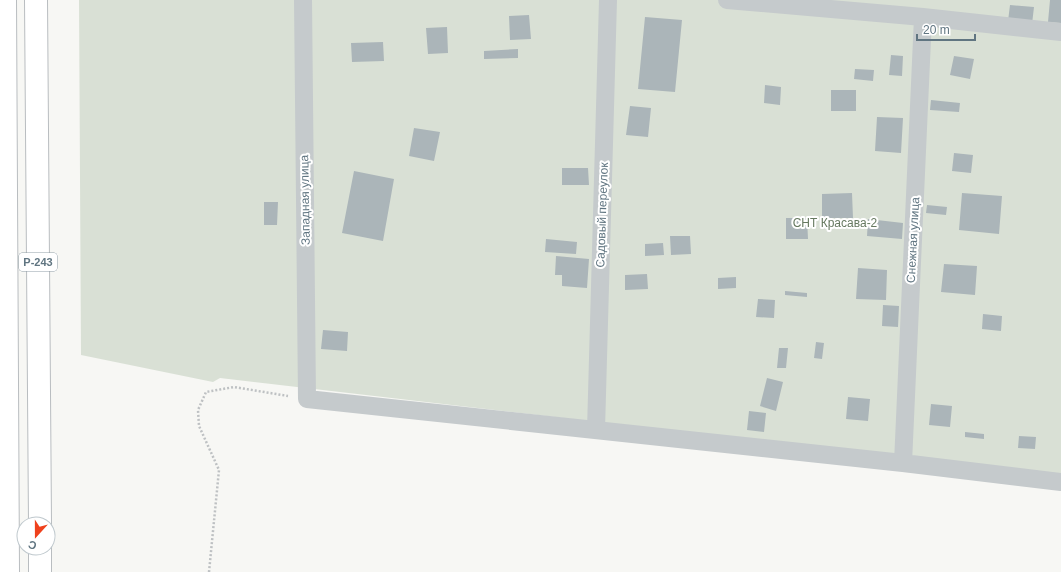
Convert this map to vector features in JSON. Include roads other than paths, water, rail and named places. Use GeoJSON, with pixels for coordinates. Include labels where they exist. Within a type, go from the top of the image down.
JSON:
{"type":"FeatureCollection","features":[{"type":"Feature","properties":{"kind":"highway","name":"Р-243"},"geometry":{"type":"LineString","coordinates":[[5,0],[8,572]]}},
{"type":"Feature","properties":{"kind":"highway","name":"Р-243"},"geometry":{"type":"LineString","coordinates":[[36,0],[40,516]]}},
{"type":"Feature","properties":{"kind":"highway"},"geometry":{"type":"LineString","coordinates":[[40,556],[40,572]]}},
{"type":"Feature","properties":{"kind":"street","name":"Западная улица"},"geometry":{"type":"LineString","coordinates":[[303,0],[306,399],[596,430]]}},
{"type":"Feature","properties":{"kind":"street","name":"Садовый переулок"},"geometry":{"type":"LineString","coordinates":[[596,430],[608,0]]}},
{"type":"Feature","properties":{"kind":"street"},"geometry":{"type":"LineString","coordinates":[[726,0],[924,17],[1061,32]]}},
{"type":"Feature","properties":{"kind":"street","name":"Снежная улица"},"geometry":{"type":"LineString","coordinates":[[903,463],[924,17]]}},
{"type":"Feature","properties":{"kind":"street"},"geometry":{"type":"LineString","coordinates":[[596,430],[903,463],[1061,482]]}},
{"type":"Feature","properties":{"kind":"park label","name":"СНТ Красава-2"},"geometry":{"type":"Point","coordinates":[835,223]}}]}
